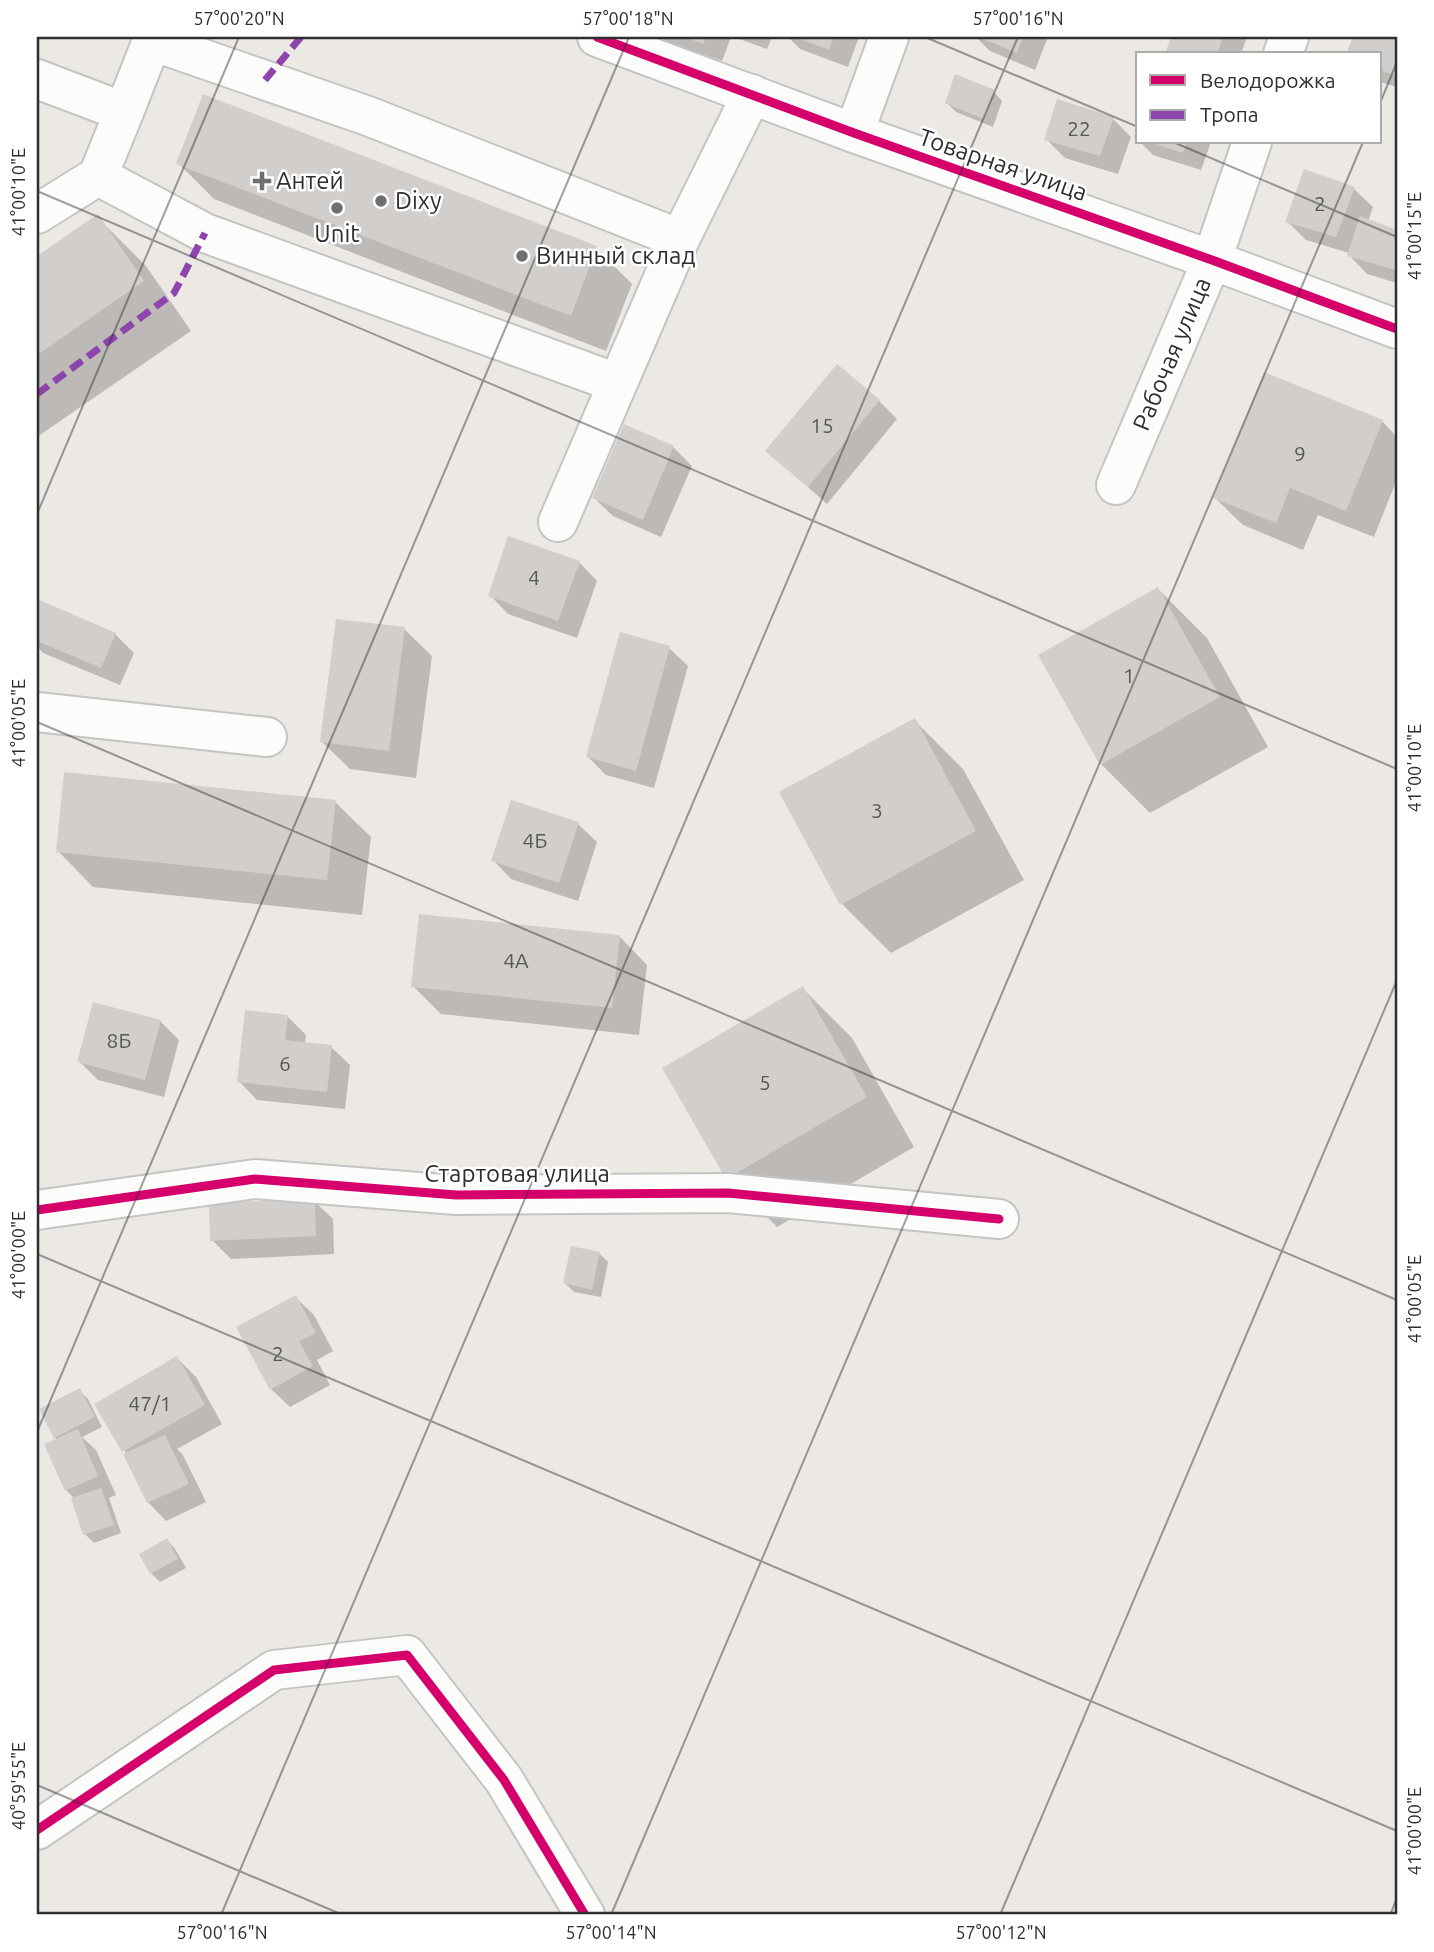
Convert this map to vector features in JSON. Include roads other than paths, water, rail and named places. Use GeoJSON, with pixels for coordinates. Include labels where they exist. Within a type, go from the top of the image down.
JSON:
{"type":"FeatureCollection","features":[{"type":"Feature","properties":{"kind":"street","name":"Товарная улица"},"geometry":{"type":"LineString","coordinates":[[597,37],[1397,329]]}},
{"type":"Feature","properties":{"kind":"street"},"geometry":{"type":"LineString","coordinates":[[854,133],[889,37]]}},
{"type":"Feature","properties":{"kind":"street"},"geometry":{"type":"LineString","coordinates":[[37,214],[98,176],[152,41],[368,116],[680,239]]}},
{"type":"Feature","properties":{"kind":"street"},"geometry":{"type":"LineString","coordinates":[[37,79],[124,112]]}},
{"type":"Feature","properties":{"kind":"street"},"geometry":{"type":"LineString","coordinates":[[558,522],[680,239],[752,94]]}},
{"type":"Feature","properties":{"kind":"street","name":"Рабочая улица"},"geometry":{"type":"LineString","coordinates":[[1116,485],[1212,260],[1251,144]]}},
{"type":"Feature","properties":{"kind":"street"},"geometry":{"type":"LineString","coordinates":[[98,176],[205,233],[617,383]]}},
{"type":"Feature","properties":{"kind":"street"},"geometry":{"type":"LineString","coordinates":[[37,712],[267,737]]}},
{"type":"Feature","properties":{"kind":"street","name":"Стартовая улица"},"geometry":{"type":"LineString","coordinates":[[37,1210],[255,1179],[456,1195],[728,1193],[999,1219]]}},
{"type":"Feature","properties":{"kind":"street"},"geometry":{"type":"LineString","coordinates":[[37,1830],[274,1670],[407,1654],[504,1780],[584,1915]]}},
{"type":"Feature","properties":{"kind":"place","name":"Антей"},"geometry":{"type":"Point","coordinates":[262,181]}},
{"type":"Feature","properties":{"kind":"place","name":"Dixy"},"geometry":{"type":"Point","coordinates":[381,201]}},
{"type":"Feature","properties":{"kind":"place","name":"Unit"},"geometry":{"type":"Point","coordinates":[337,208]}},
{"type":"Feature","properties":{"kind":"place","name":"Винный склад"},"geometry":{"type":"Point","coordinates":[522,256]}}]}
